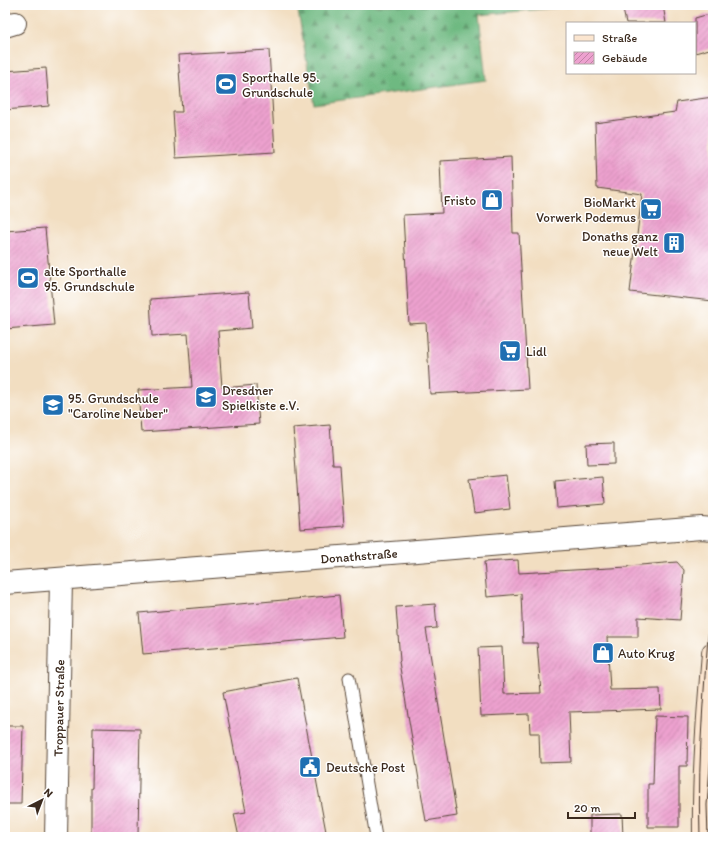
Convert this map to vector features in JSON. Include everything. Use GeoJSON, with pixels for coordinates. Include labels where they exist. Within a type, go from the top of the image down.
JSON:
{"type":"FeatureCollection","features":[{"type":"Feature","properties":{"kind":"main road"},"geometry":{"type":"LineString","coordinates":[[704,837],[703,802],[711,706],[713,653]]}},
{"type":"Feature","properties":{"kind":"street","name":"Donathstraße"},"geometry":{"type":"LineString","coordinates":[[5,583],[701,528],[713,529]]}},
{"type":"Feature","properties":{"kind":"street","name":"Troppauer Straße"},"geometry":{"type":"LineString","coordinates":[[56,837],[61,579]]}},
{"type":"Feature","properties":{"kind":"lane"},"geometry":{"type":"LineString","coordinates":[[349,678],[376,837]]}},
{"type":"Feature","properties":{"kind":"green space"},"geometry":{"type":"Polygon","coordinates":[[[297,5],[574,6],[479,15],[486,80],[314,104],[297,5]]]}},
{"type":"Feature","properties":{"kind":"building"},"geometry":{"type":"Polygon","coordinates":[[[622,5],[663,5],[666,22],[626,22],[622,5]]]}},
{"type":"Feature","properties":{"kind":"building"},"geometry":{"type":"Polygon","coordinates":[[[713,13],[713,48],[696,53],[695,18],[713,13]]]}},
{"type":"Feature","properties":{"kind":"building","name":"Sporthalle 95. Grundschule"},"geometry":{"type":"Polygon","coordinates":[[[269,50],[275,152],[176,158],[173,112],[182,112],[178,55],[269,50]]]}},
{"type":"Feature","properties":{"kind":"building"},"geometry":{"type":"Polygon","coordinates":[[[46,68],[49,106],[5,110],[5,71],[46,68]]]}},
{"type":"Feature","properties":{"kind":"building","name":"Donaths ganz neue Welt"},"geometry":{"type":"Polygon","coordinates":[[[713,97],[713,301],[630,292],[642,194],[597,188],[595,123],[675,112],[677,102],[713,97]]]}},
{"type":"Feature","properties":{"kind":"building"},"geometry":{"type":"Polygon","coordinates":[[[511,157],[513,233],[519,233],[528,389],[430,394],[426,323],[409,324],[403,215],[442,213],[440,161],[511,157]]]}},
{"type":"Feature","properties":{"kind":"building","name":"alte Sporthalle 95. Grundschule"},"geometry":{"type":"Polygon","coordinates":[[[45,228],[54,325],[5,329],[5,231],[45,228]]]}},
{"type":"Feature","properties":{"kind":"building","name":"Dresdner Spielkiste e.V."},"geometry":{"type":"Polygon","coordinates":[[[249,292],[252,328],[218,331],[222,388],[256,385],[259,424],[141,432],[138,390],[192,387],[188,334],[152,336],[150,299],[249,292]]]}},
{"type":"Feature","properties":{"kind":"building"},"geometry":{"type":"Polygon","coordinates":[[[330,425],[333,465],[340,465],[344,526],[300,529],[293,428],[330,425]]]}},
{"type":"Feature","properties":{"kind":"building"},"geometry":{"type":"Polygon","coordinates":[[[614,443],[614,464],[587,465],[586,444],[614,443]]]}},
{"type":"Feature","properties":{"kind":"building"},"geometry":{"type":"Polygon","coordinates":[[[506,475],[510,509],[474,513],[469,479],[506,475]]]}},
{"type":"Feature","properties":{"kind":"building"},"geometry":{"type":"Polygon","coordinates":[[[603,477],[605,504],[557,508],[555,481],[603,477]]]}},
{"type":"Feature","properties":{"kind":"building"},"geometry":{"type":"Polygon","coordinates":[[[518,560],[519,573],[628,567],[677,562],[684,570],[680,620],[638,617],[638,637],[607,637],[610,690],[660,689],[661,709],[569,712],[571,762],[540,763],[539,733],[530,733],[529,714],[481,716],[478,648],[502,647],[504,694],[541,693],[537,643],[523,643],[521,594],[487,597],[484,562],[518,560]]]}},
{"type":"Feature","properties":{"kind":"building"},"geometry":{"type":"Polygon","coordinates":[[[339,595],[343,637],[143,654],[139,613],[339,595]]]}},
{"type":"Feature","properties":{"kind":"building"},"geometry":{"type":"Polygon","coordinates":[[[435,604],[437,628],[426,629],[457,816],[426,821],[399,662],[396,607],[435,604]]]}},
{"type":"Feature","properties":{"kind":"building"},"geometry":{"type":"Polygon","coordinates":[[[297,678],[327,837],[239,837],[234,814],[246,812],[223,692],[297,678]]]}},
{"type":"Feature","properties":{"kind":"building"},"geometry":{"type":"Polygon","coordinates":[[[655,716],[688,717],[687,766],[679,766],[679,827],[648,827],[648,784],[653,784],[655,716]]]}},
{"type":"Feature","properties":{"kind":"building"},"geometry":{"type":"Polygon","coordinates":[[[5,726],[23,726],[21,804],[5,804],[5,726]]]}},
{"type":"Feature","properties":{"kind":"building"},"geometry":{"type":"Polygon","coordinates":[[[93,728],[140,729],[138,835],[91,834],[93,728]]]}},
{"type":"Feature","properties":{"kind":"building"},"geometry":{"type":"Polygon","coordinates":[[[622,814],[623,837],[590,837],[590,815],[622,814]]]}},
{"type":"Feature","properties":{"kind":"tram line"},"geometry":{"type":"LineString","coordinates":[[700,837],[699,805],[701,740],[713,579]]}},
{"type":"Feature","properties":{"kind":"tram line"},"geometry":{"type":"LineString","coordinates":[[708,837],[707,805],[713,727]]}},
{"type":"Feature","properties":{"kind":"place","name":"Sporthalle 95. Grundschule"},"geometry":{"type":"Point","coordinates":[226,84]}},
{"type":"Feature","properties":{"kind":"place","name":"Fristo"},"geometry":{"type":"Point","coordinates":[492,200]}},
{"type":"Feature","properties":{"kind":"place","name":"BioMarkt Vorwerk Podemus"},"geometry":{"type":"Point","coordinates":[651,209]}},
{"type":"Feature","properties":{"kind":"place","name":"Donaths ganz neue Welt"},"geometry":{"type":"Point","coordinates":[674,243]}},
{"type":"Feature","properties":{"kind":"place","name":"alte Sporthalle 95. Grundschule"},"geometry":{"type":"Point","coordinates":[28,278]}},
{"type":"Feature","properties":{"kind":"place","name":"Lidl"},"geometry":{"type":"Point","coordinates":[510,351]}},
{"type":"Feature","properties":{"kind":"place","name":"Dresdner Spielkiste e.V."},"geometry":{"type":"Point","coordinates":[206,397]}},
{"type":"Feature","properties":{"kind":"place","name":"95. Grundschule \"Caroline Neuber\""},"geometry":{"type":"Point","coordinates":[53,405]}},
{"type":"Feature","properties":{"kind":"place","name":"Auto Krug"},"geometry":{"type":"Point","coordinates":[603,653]}},
{"type":"Feature","properties":{"kind":"place","name":"Deutsche Post"},"geometry":{"type":"Point","coordinates":[310,767]}}]}
